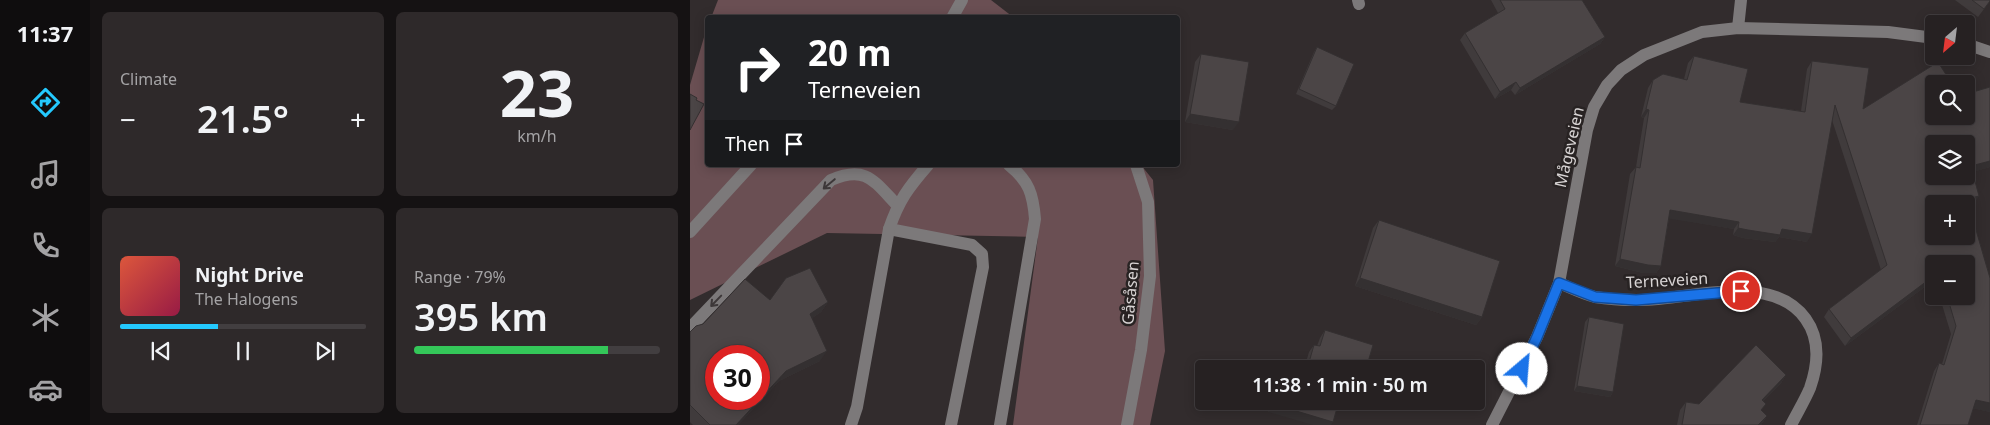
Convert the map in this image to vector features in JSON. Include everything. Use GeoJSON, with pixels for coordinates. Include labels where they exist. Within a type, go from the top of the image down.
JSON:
{"type":"FeatureCollection","features":[{"type":"Feature","properties":{"kind":"street"},"geometry":{"type":"LineString","coordinates":[[954,15],[962,0]]}},
{"type":"Feature","properties":{"kind":"street"},"geometry":{"type":"LineString","coordinates":[[1738,28],[1741,0]]}},
{"type":"Feature","properties":{"kind":"street","name":"Mågeveien"},"geometry":{"type":"LineString","coordinates":[[1492,425],[1537,337],[1559,283],[1587,130],[1594,107],[1607,85],[1620,70],[1644,55],[1702,32],[1738,28],[1888,32],[1925,37]]}},
{"type":"Feature","properties":{"kind":"street"},"geometry":{"type":"LineString","coordinates":[[1975,47],[1990,52]]}},
{"type":"Feature","properties":{"kind":"street"},"geometry":{"type":"LineString","coordinates":[[690,232],[749,167]]}},
{"type":"Feature","properties":{"kind":"street"},"geometry":{"type":"LineString","coordinates":[[854,424],[889,229],[897,205],[912,183],[926,167]]}},
{"type":"Feature","properties":{"kind":"street"},"geometry":{"type":"LineString","coordinates":[[1000,425],[1035,219],[1033,198],[1024,180],[1011,167]]}},
{"type":"Feature","properties":{"kind":"street","name":"Gåsåsen"},"geometry":{"type":"LineString","coordinates":[[1127,425],[1141,350],[1150,276],[1148,202],[1137,167]]}},
{"type":"Feature","properties":{"kind":"street"},"geometry":{"type":"LineString","coordinates":[[690,328],[831,180],[847,173],[858,173],[874,181],[897,205]]}},
{"type":"Feature","properties":{"kind":"street"},"geometry":{"type":"LineString","coordinates":[[889,229],[972,245],[982,254],[984,267],[951,425]]}},
{"type":"Feature","properties":{"kind":"street","name":"Terneveien"},"geometry":{"type":"LineString","coordinates":[[1559,283],[1595,297],[1636,300],[1741,291],[1770,294],[1794,306],[1806,317],[1814,340],[1816,360],[1810,388],[1791,425]]}},
{"type":"Feature","properties":{"kind":"shaded area"},"geometry":{"type":"Polygon","coordinates":[[[718,0],[991,0],[1010,15],[712,15],[718,0]]]}},
{"type":"Feature","properties":{"kind":"shaded area"},"geometry":{"type":"Polygon","coordinates":[[[705,34],[705,167],[1143,167],[1153,180],[1165,351],[1150,425],[1013,425],[1038,237],[827,233],[690,300],[690,85],[705,34]]]}},
{"type":"Feature","properties":{"kind":"building"},"geometry":{"type":"Polygon","coordinates":[[[1500,0],[1582,0],[1605,37],[1520,88],[1516,82],[1500,92],[1465,33],[1505,9],[1500,0]]]}},
{"type":"Feature","properties":{"kind":"building"},"geometry":{"type":"Polygon","coordinates":[[[1972,0],[1990,0],[1990,1],[1984,9],[1972,0]]]}},
{"type":"Feature","properties":{"kind":"building"},"geometry":{"type":"Polygon","coordinates":[[[1317,47],[1354,64],[1336,106],[1299,89],[1317,47]]]}},
{"type":"Feature","properties":{"kind":"building"},"geometry":{"type":"Polygon","coordinates":[[[1201,54],[1249,62],[1239,122],[1190,114],[1201,54]]]}},
{"type":"Feature","properties":{"kind":"building"},"geometry":{"type":"Polygon","coordinates":[[[1694,56],[1748,69],[1740,102],[1805,112],[1812,61],[1869,68],[1863,109],[1933,65],[1940,65],[1946,75],[1925,75],[1925,125],[1975,125],[1975,91],[1990,87],[1990,161],[1975,165],[1975,135],[1925,135],[1925,185],[1975,185],[1975,181],[1979,196],[1925,195],[1925,245],[1975,245],[1975,226],[1990,278],[1990,403],[1976,400],[1968,425],[1920,425],[1939,363],[1944,365],[1956,326],[1950,305],[1975,305],[1975,255],[1925,255],[1925,282],[1851,338],[1829,309],[1887,265],[1835,105],[1812,234],[1782,229],[1780,235],[1748,230],[1738,228],[1739,222],[1670,210],[1661,266],[1620,259],[1636,167],[1640,168],[1649,110],[1646,109],[1653,80],[1663,74],[1687,80],[1694,56]]]}},
{"type":"Feature","properties":{"kind":"building"},"geometry":{"type":"Polygon","coordinates":[[[690,94],[704,104],[690,130],[690,94]]]}},
{"type":"Feature","properties":{"kind":"building"},"geometry":{"type":"Polygon","coordinates":[[[1379,220],[1500,261],[1482,317],[1360,278],[1379,220]]]}},
{"type":"Feature","properties":{"kind":"building"},"geometry":{"type":"Polygon","coordinates":[[[810,268],[828,302],[810,314],[827,351],[786,371],[770,388],[770,345],[705,345],[705,410],[750,410],[736,425],[710,425],[690,405],[690,332],[696,326],[703,324],[745,279],[770,300],[786,278],[810,268]]]}},
{"type":"Feature","properties":{"kind":"building"},"geometry":{"type":"Polygon","coordinates":[[[1589,317],[1624,324],[1613,392],[1577,386],[1589,317]]]}},
{"type":"Feature","properties":{"kind":"building"},"geometry":{"type":"Polygon","coordinates":[[[1325,330],[1373,345],[1369,360],[1310,360],[1314,345],[1320,346],[1325,330]]]}},
{"type":"Feature","properties":{"kind":"building"},"geometry":{"type":"Polygon","coordinates":[[[1756,345],[1786,375],[1762,400],[1766,404],[1761,410],[1767,416],[1758,425],[1682,425],[1686,402],[1699,404],[1756,345]]]}},
{"type":"Feature","properties":{"kind":"building"},"geometry":{"type":"Polygon","coordinates":[[[1293,410],[1336,410],[1333,422],[1293,410]]]}},
{"type":"Feature","properties":{"kind":"route"},"geometry":{"type":"LineString","coordinates":[[1522,369],[1559,283],[1595,297],[1636,300],[1741,291]]}}]}
